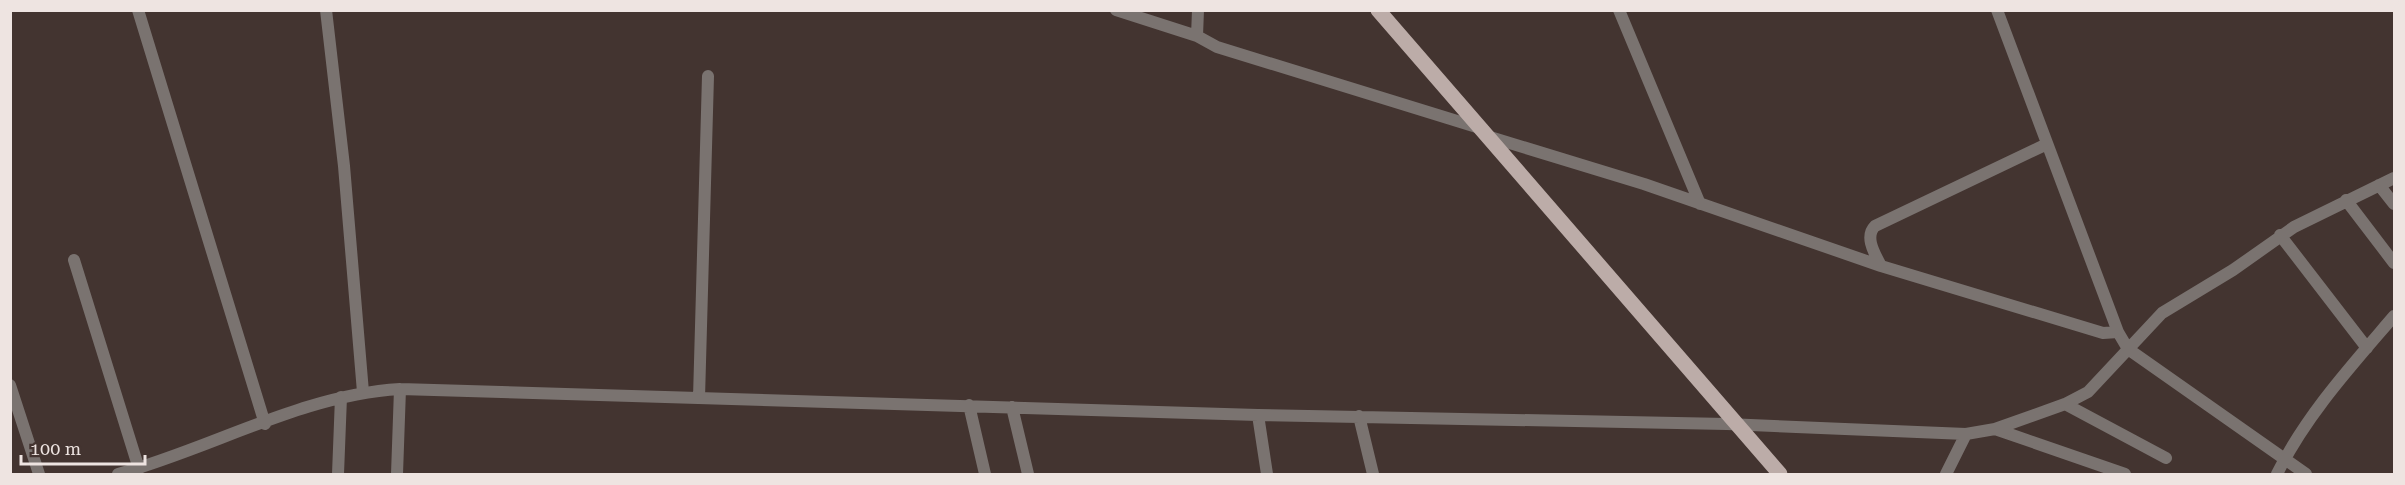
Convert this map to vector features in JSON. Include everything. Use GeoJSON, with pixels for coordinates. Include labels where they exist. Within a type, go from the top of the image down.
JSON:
{"type":"FeatureCollection","features":[{"type":"Feature","properties":{"kind":"main road"},"geometry":{"type":"LineString","coordinates":[[1378,10],[1487,133],[1780,474]]}},
{"type":"Feature","properties":{"kind":"street"},"geometry":{"type":"LineString","coordinates":[[138,10],[265,424]]}},
{"type":"Feature","properties":{"kind":"street"},"geometry":{"type":"LineString","coordinates":[[326,10],[344,166],[363,392]]}},
{"type":"Feature","properties":{"kind":"street"},"geometry":{"type":"LineString","coordinates":[[1116,10],[1197,36],[1217,47],[1644,183],[1881,266],[2093,330],[2111,334],[2118,332]]}},
{"type":"Feature","properties":{"kind":"street"},"geometry":{"type":"LineString","coordinates":[[1197,36],[1198,10]]}},
{"type":"Feature","properties":{"kind":"street"},"geometry":{"type":"LineString","coordinates":[[1619,10],[1700,204]]}},
{"type":"Feature","properties":{"kind":"street"},"geometry":{"type":"LineString","coordinates":[[1996,10],[2118,332],[2128,349],[2306,474]]}},
{"type":"Feature","properties":{"kind":"street"},"geometry":{"type":"LineString","coordinates":[[699,398],[708,76]]}},
{"type":"Feature","properties":{"kind":"street"},"geometry":{"type":"LineString","coordinates":[[1881,266],[1870,238],[1871,230],[1875,225],[2047,144]]}},
{"type":"Feature","properties":{"kind":"street"},"geometry":{"type":"LineString","coordinates":[[118,474],[139,469],[265,424],[308,405],[363,392],[400,389],[1258,415],[1737,425],[1966,434],[1995,429],[2065,404],[2088,392],[2162,313],[2233,270],[2280,235],[2394,178]]}},
{"type":"Feature","properties":{"kind":"street"},"geometry":{"type":"LineString","coordinates":[[2379,184],[2394,204]]}},
{"type":"Feature","properties":{"kind":"street"},"geometry":{"type":"LineString","coordinates":[[2346,200],[2394,263]]}},
{"type":"Feature","properties":{"kind":"street"},"geometry":{"type":"LineString","coordinates":[[2280,235],[2367,348]]}},
{"type":"Feature","properties":{"kind":"street"},"geometry":{"type":"LineString","coordinates":[[74,260],[139,469]]}},
{"type":"Feature","properties":{"kind":"street"},"geometry":{"type":"LineString","coordinates":[[2277,474],[2284,460],[2335,386],[2394,316]]}},
{"type":"Feature","properties":{"kind":"street"},"geometry":{"type":"LineString","coordinates":[[10,384],[39,474]]}},
{"type":"Feature","properties":{"kind":"street"},"geometry":{"type":"LineString","coordinates":[[397,474],[400,389]]}},
{"type":"Feature","properties":{"kind":"street"},"geometry":{"type":"LineString","coordinates":[[338,474],[341,397]]}},
{"type":"Feature","properties":{"kind":"street"},"geometry":{"type":"LineString","coordinates":[[2065,404],[2166,458]]}},
{"type":"Feature","properties":{"kind":"street"},"geometry":{"type":"LineString","coordinates":[[969,405],[985,474]]}},
{"type":"Feature","properties":{"kind":"street"},"geometry":{"type":"LineString","coordinates":[[1012,407],[1028,474]]}},
{"type":"Feature","properties":{"kind":"street"},"geometry":{"type":"LineString","coordinates":[[1258,415],[1267,474]]}},
{"type":"Feature","properties":{"kind":"street"},"geometry":{"type":"LineString","coordinates":[[1359,416],[1372,474]]}},
{"type":"Feature","properties":{"kind":"street"},"geometry":{"type":"LineString","coordinates":[[1995,429],[2125,474]]}},
{"type":"Feature","properties":{"kind":"street"},"geometry":{"type":"LineString","coordinates":[[1946,474],[1966,434]]}}]}
